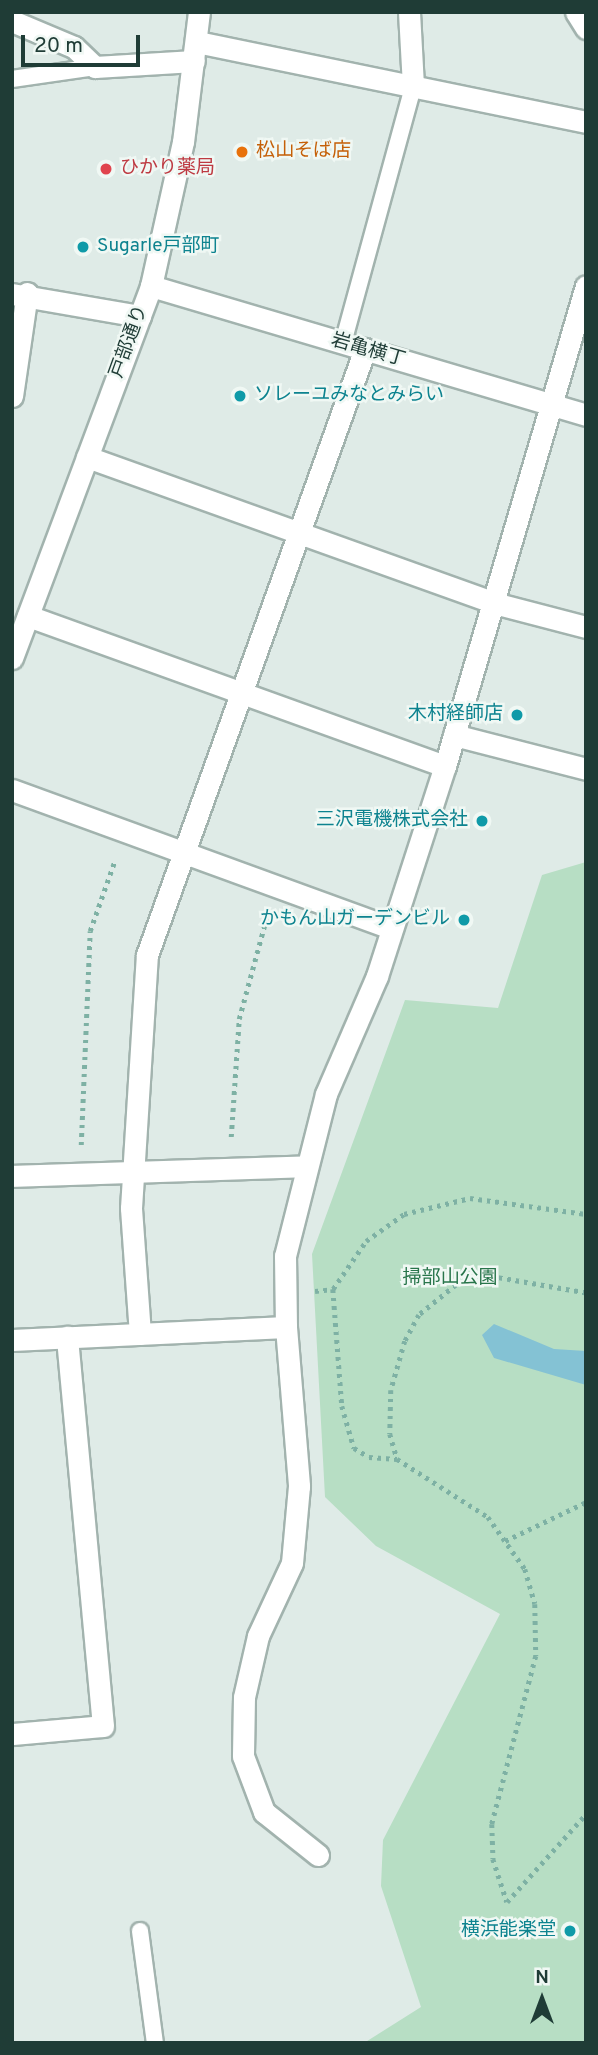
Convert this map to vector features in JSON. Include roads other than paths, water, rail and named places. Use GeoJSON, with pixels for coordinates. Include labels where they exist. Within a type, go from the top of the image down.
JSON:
{"type":"FeatureCollection","features":[{"type":"Feature","properties":{"kind":"street","name":"戸部通り"},"geometry":{"type":"LineString","coordinates":[[12,658],[151,286],[195,52],[199,12]]}},
{"type":"Feature","properties":{"kind":"street"},"geometry":{"type":"LineString","coordinates":[[410,12],[413,87]]}},
{"type":"Feature","properties":{"kind":"street"},"geometry":{"type":"LineString","coordinates":[[576,12],[586,28]]}},
{"type":"Feature","properties":{"kind":"street"},"geometry":{"type":"LineString","coordinates":[[12,21],[74,47],[95,67],[195,52],[413,87],[586,122]]}},
{"type":"Feature","properties":{"kind":"street","name":"岩亀横丁"},"geometry":{"type":"LineString","coordinates":[[151,286],[586,415]]}},
{"type":"Feature","properties":{"kind":"street"},"geometry":{"type":"LineString","coordinates":[[318,1855],[264,1812],[243,1756],[244,1696],[258,1636],[292,1563],[299,1486],[282,1293],[307,1166],[326,1094],[392,928],[445,766],[553,406],[586,286]]}},
{"type":"Feature","properties":{"kind":"street"},"geometry":{"type":"LineString","coordinates":[[12,396],[20,294],[140,316]]}},
{"type":"Feature","properties":{"kind":"street"},"geometry":{"type":"LineString","coordinates":[[140,1334],[133,1172],[147,955],[365,349]]}},
{"type":"Feature","properties":{"kind":"street"},"geometry":{"type":"LineString","coordinates":[[87,457],[300,531],[494,603],[586,627]]}},
{"type":"Feature","properties":{"kind":"street"},"geometry":{"type":"LineString","coordinates":[[28,616],[445,766]]}},
{"type":"Feature","properties":{"kind":"street"},"geometry":{"type":"LineString","coordinates":[[454,735],[586,769]]}},
{"type":"Feature","properties":{"kind":"street"},"geometry":{"type":"LineString","coordinates":[[12,790],[392,928]]}},
{"type":"Feature","properties":{"kind":"street"},"geometry":{"type":"LineString","coordinates":[[12,1176],[307,1166]]}},
{"type":"Feature","properties":{"kind":"street"},"geometry":{"type":"LineString","coordinates":[[12,1340],[286,1327]]}},
{"type":"Feature","properties":{"kind":"street"},"geometry":{"type":"LineString","coordinates":[[12,1734],[103,1726],[67,1338]]}},
{"type":"Feature","properties":{"kind":"lane"},"geometry":{"type":"LineString","coordinates":[[12,79],[95,67]]}},
{"type":"Feature","properties":{"kind":"lane"},"geometry":{"type":"LineString","coordinates":[[343,343],[413,87]]}},
{"type":"Feature","properties":{"kind":"lane"},"geometry":{"type":"LineString","coordinates":[[140,1931],[155,2043]]}},
{"type":"Feature","properties":{"kind":"water"},"geometry":{"type":"Polygon","coordinates":[[[494,1324],[554,1349],[586,1351],[586,1385],[494,1358],[482,1335],[494,1324]]]}},
{"type":"Feature","properties":{"kind":"place","name":"松山そば店"},"geometry":{"type":"Point","coordinates":[242,152]}},
{"type":"Feature","properties":{"kind":"place","name":"ひかり薬局"},"geometry":{"type":"Point","coordinates":[106,169]}},
{"type":"Feature","properties":{"kind":"place","name":"Sugarle戸部町"},"geometry":{"type":"Point","coordinates":[83,247]}},
{"type":"Feature","properties":{"kind":"place","name":"ソレーユみなとみらい"},"geometry":{"type":"Point","coordinates":[240,396]}},
{"type":"Feature","properties":{"kind":"place","name":"木村経師店"},"geometry":{"type":"Point","coordinates":[517,715]}},
{"type":"Feature","properties":{"kind":"place","name":"三沢電機株式会社"},"geometry":{"type":"Point","coordinates":[482,821]}},
{"type":"Feature","properties":{"kind":"place","name":"かもん山ガーデンビル"},"geometry":{"type":"Point","coordinates":[464,920]}},
{"type":"Feature","properties":{"kind":"place","name":"横浜能楽堂"},"geometry":{"type":"Point","coordinates":[570,1931]}},
{"type":"Feature","properties":{"kind":"park label","name":"掃部山公園"},"geometry":{"type":"Point","coordinates":[450,1279]}}]}
